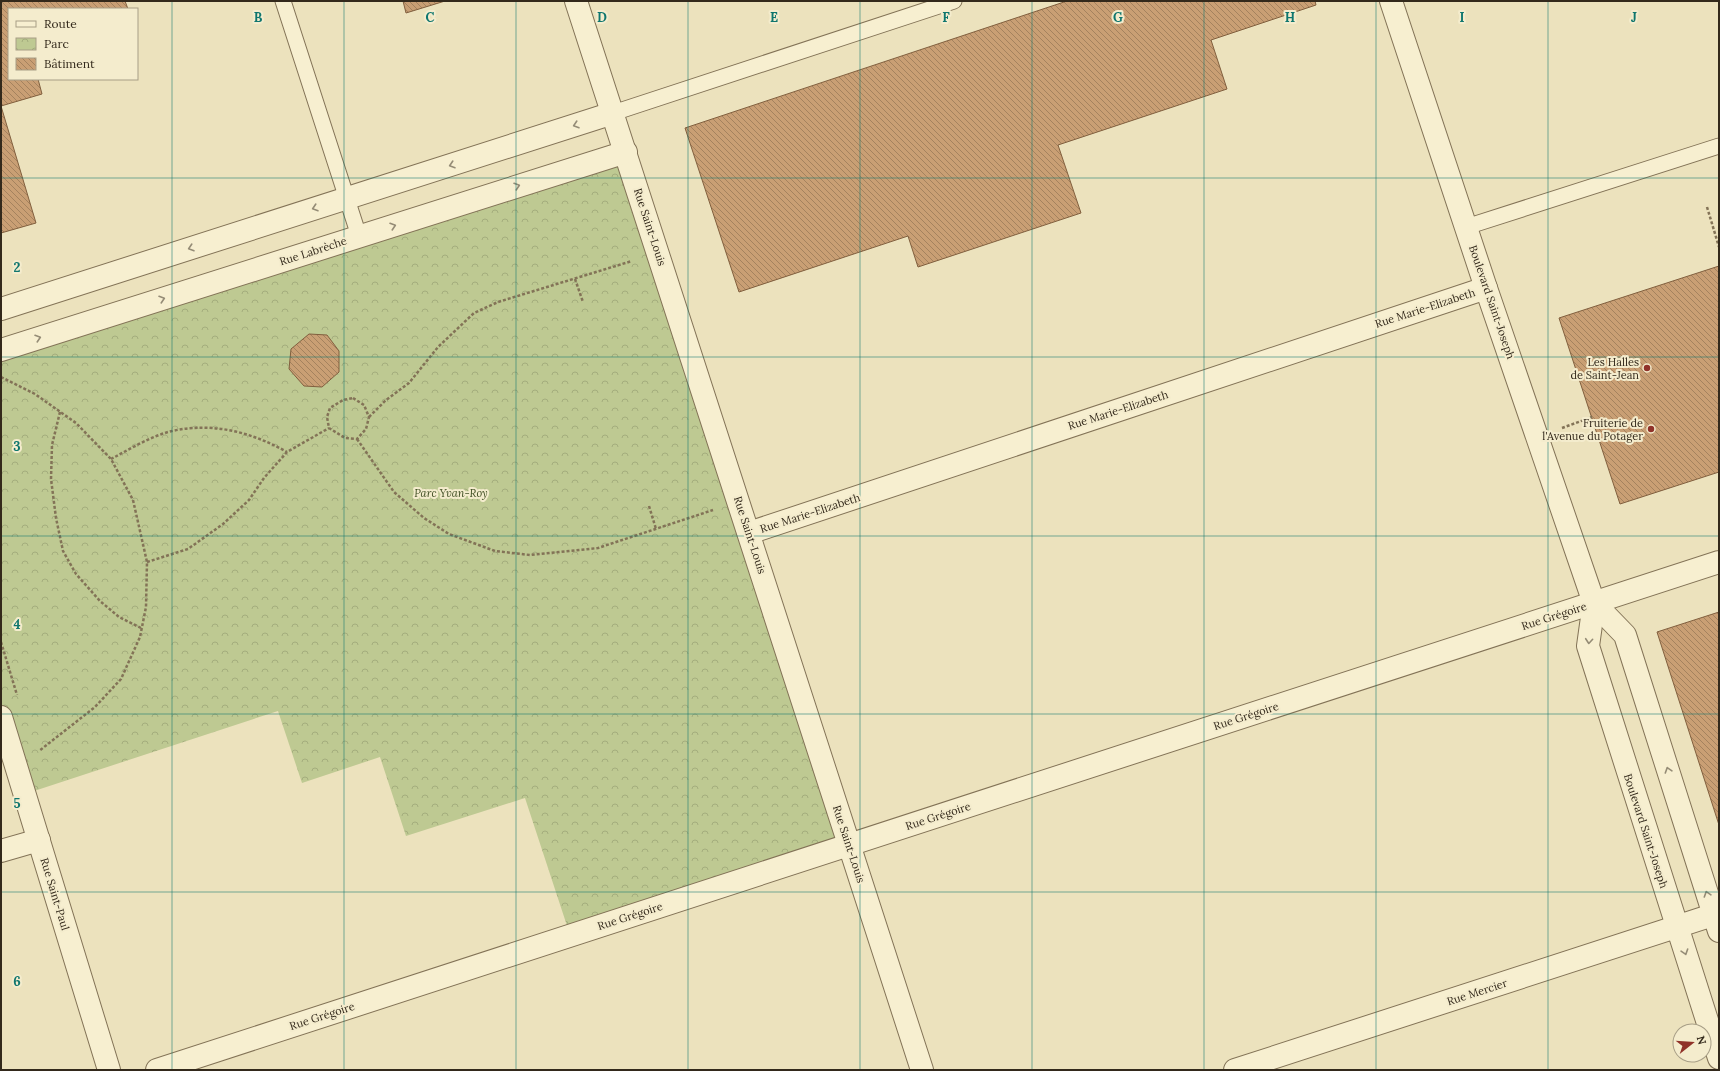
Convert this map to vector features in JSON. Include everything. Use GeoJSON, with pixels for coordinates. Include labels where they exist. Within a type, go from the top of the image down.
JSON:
{"type":"FeatureCollection","features":[{"type":"Feature","properties":{"kind":"street","name":"Rue Saint-Louis"},"geometry":{"type":"LineString","coordinates":[[576,1],[922,1070]]}},
{"type":"Feature","properties":{"kind":"street","name":"Boulevard Saint-Joseph"},"geometry":{"type":"LineString","coordinates":[[1391,1],[1486,288],[1594,603],[1625,635],[1717,920]]}},
{"type":"Feature","properties":{"kind":"street"},"geometry":{"type":"LineString","coordinates":[[1,309],[613,113]]}},
{"type":"Feature","properties":{"kind":"street","name":"Rue Labrèche"},"geometry":{"type":"LineString","coordinates":[[1,350],[626,152]]}},
{"type":"Feature","properties":{"kind":"street","name":"Rue Marie-Elizabeth"},"geometry":{"type":"LineString","coordinates":[[749,533],[1486,288]]}},
{"type":"Feature","properties":{"kind":"street","name":"Rue Grégoire"},"geometry":{"type":"LineString","coordinates":[[157,1070],[1719,562]]}},
{"type":"Feature","properties":{"kind":"street","name":"Boulevard Saint-Joseph"},"geometry":{"type":"LineString","coordinates":[[1594,603],[1588,646],[1719,1058]]}},
{"type":"Feature","properties":{"kind":"street","name":"Rue Saint-Paul"},"geometry":{"type":"LineString","coordinates":[[1,717],[7,760],[21,783],[110,1070]]}},
{"type":"Feature","properties":{"kind":"street"},"geometry":{"type":"LineString","coordinates":[[1,851],[39,840]]}},
{"type":"Feature","properties":{"kind":"street","name":"Rue Mercier"},"geometry":{"type":"LineString","coordinates":[[1235,1070],[1677,927],[1717,920]]}},
{"type":"Feature","properties":{"kind":"lane"},"geometry":{"type":"LineString","coordinates":[[283,1],[359,236]]}},
{"type":"Feature","properties":{"kind":"lane"},"geometry":{"type":"LineString","coordinates":[[613,113],[954,1]]}},
{"type":"Feature","properties":{"kind":"lane"},"geometry":{"type":"LineString","coordinates":[[1466,227],[1719,146]]}},
{"type":"Feature","properties":{"kind":"path"},"geometry":{"type":"LineString","coordinates":[[1707,207],[1719,247]]}},
{"type":"Feature","properties":{"kind":"path"},"geometry":{"type":"LineString","coordinates":[[357,439],[366,429],[369,417],[386,400],[409,384],[438,347],[474,312],[498,302],[658,253]]}},
{"type":"Feature","properties":{"kind":"path"},"geometry":{"type":"LineString","coordinates":[[575,279],[583,302]]}},
{"type":"Feature","properties":{"kind":"path"},"geometry":{"type":"LineString","coordinates":[[1,377],[35,394],[76,423],[111,459],[133,500],[147,562],[146,607],[140,637],[121,679],[95,707],[34,755],[21,783]]}},
{"type":"Feature","properties":{"kind":"path"},"geometry":{"type":"LineString","coordinates":[[357,439],[345,438],[329,428],[327,417],[330,408],[343,400],[353,398],[364,405],[369,417]]}},
{"type":"Feature","properties":{"kind":"path"},"geometry":{"type":"LineString","coordinates":[[60,412],[52,445],[51,479],[56,518],[64,551],[76,574],[100,600],[119,617],[141,628]]}},
{"type":"Feature","properties":{"kind":"path"},"geometry":{"type":"LineString","coordinates":[[1538,437],[1592,417]]}},
{"type":"Feature","properties":{"kind":"path"},"geometry":{"type":"LineString","coordinates":[[111,459],[172,432],[206,427],[247,433],[288,452]]}},
{"type":"Feature","properties":{"kind":"path"},"geometry":{"type":"LineString","coordinates":[[147,562],[188,549],[223,524],[249,500],[264,478],[288,452],[329,428]]}},
{"type":"Feature","properties":{"kind":"path"},"geometry":{"type":"LineString","coordinates":[[357,439],[394,492],[424,518],[449,534],[495,551],[530,556],[598,548],[739,502]]}},
{"type":"Feature","properties":{"kind":"path"},"geometry":{"type":"LineString","coordinates":[[649,506],[656,529]]}},
{"type":"Feature","properties":{"kind":"green space","name":"Parc Yvan-Roy"},"geometry":{"type":"Polygon","coordinates":[[[629,151],[852,855],[572,941],[525,798],[406,836],[380,757],[302,783],[278,711],[25,794],[1,717],[1,350],[629,151]]]}},
{"type":"Feature","properties":{"kind":"building"},"geometry":{"type":"Polygon","coordinates":[[[1,1],[125,1],[128,8],[8,8],[8,80],[38,80],[42,94],[1,106],[1,1]]]}},
{"type":"Feature","properties":{"kind":"building"},"geometry":{"type":"Polygon","coordinates":[[[403,1],[445,1],[406,13],[403,1]]]}},
{"type":"Feature","properties":{"kind":"building"},"geometry":{"type":"Polygon","coordinates":[[[1067,1],[1315,1],[1316,5],[1211,40],[1227,89],[1058,145],[1081,213],[918,267],[908,236],[739,292],[685,128],[1067,1]]]}},
{"type":"Feature","properties":{"kind":"building"},"geometry":{"type":"Polygon","coordinates":[[[1,106],[36,223],[1,233],[1,106]]]}},
{"type":"Feature","properties":{"kind":"building","name":"Les Halles de Saint-Jean"},"geometry":{"type":"Polygon","coordinates":[[[1719,266],[1719,472],[1620,504],[1559,318],[1719,266]]]}},
{"type":"Feature","properties":{"kind":"building"},"geometry":{"type":"Polygon","coordinates":[[[309,334],[327,335],[339,351],[339,372],[322,387],[304,386],[289,369],[291,349],[309,334]]]}},
{"type":"Feature","properties":{"kind":"building"},"geometry":{"type":"Polygon","coordinates":[[[1719,612],[1719,825],[1657,632],[1719,612]]]}},
{"type":"Feature","properties":{"kind":"place","name":"Les Halles de Saint-Jean"},"geometry":{"type":"Point","coordinates":[1647,368]}},
{"type":"Feature","properties":{"kind":"place","name":"Fruiterie de l'Avenue du Potager"},"geometry":{"type":"Point","coordinates":[1651,429]}}]}
